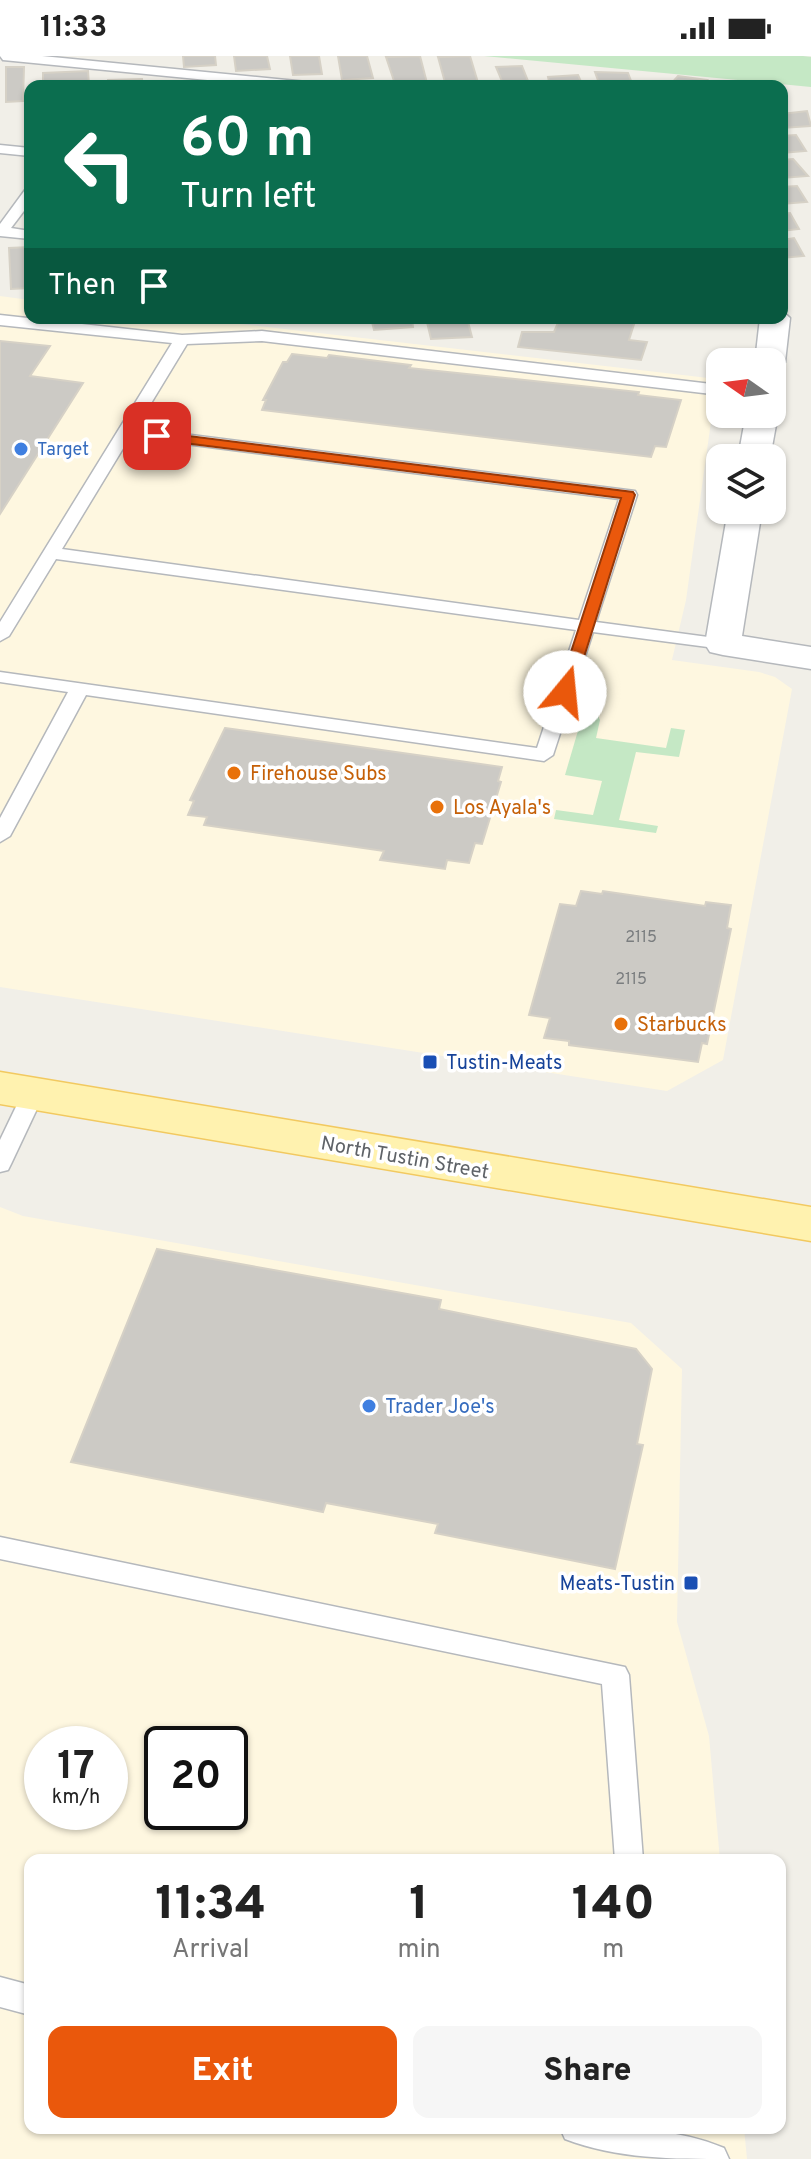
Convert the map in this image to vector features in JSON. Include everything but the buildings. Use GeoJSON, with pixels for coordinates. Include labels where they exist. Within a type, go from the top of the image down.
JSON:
{"type":"FeatureCollection","features":[{"type":"Feature","properties":{"kind":"main road","name":"North Tustin Street"},"geometry":{"type":"LineString","coordinates":[[17,1091],[811,1224]]}},
{"type":"Feature","properties":{"kind":"street"},"geometry":{"type":"LineString","coordinates":[[772,348],[774,324]]}},
{"type":"Feature","properties":{"kind":"street"},"geometry":{"type":"LineString","coordinates":[[743,524],[723,644],[811,658]]}},
{"type":"Feature","properties":{"kind":"lane"},"geometry":{"type":"LineString","coordinates":[[3,56],[246,80]]}},
{"type":"Feature","properties":{"kind":"lane"},"geometry":{"type":"LineString","coordinates":[[0,149],[24,151]]}},
{"type":"Feature","properties":{"kind":"lane"},"geometry":{"type":"LineString","coordinates":[[1,232],[24,201]]}},
{"type":"Feature","properties":{"kind":"lane"},"geometry":{"type":"LineString","coordinates":[[1,232],[24,234]]}},
{"type":"Feature","properties":{"kind":"lane"},"geometry":{"type":"LineString","coordinates":[[0,320],[24,323]]}},
{"type":"Feature","properties":{"kind":"lane"},"geometry":{"type":"LineString","coordinates":[[36,324],[182,340],[262,336],[706,388]]}},
{"type":"Feature","properties":{"kind":"lane"},"geometry":{"type":"LineString","coordinates":[[0,636],[182,340]]}},
{"type":"Feature","properties":{"kind":"lane"},"geometry":{"type":"LineString","coordinates":[[0,677],[544,755],[629,495],[126,432]]}},
{"type":"Feature","properties":{"kind":"lane"},"geometry":{"type":"LineString","coordinates":[[52,553],[723,644]]}},
{"type":"Feature","properties":{"kind":"lane"},"geometry":{"type":"LineString","coordinates":[[0,836],[80,688]]}},
{"type":"Feature","properties":{"kind":"lane"},"geometry":{"type":"LineString","coordinates":[[0,1164],[17,1091]]}},
{"type":"Feature","properties":{"kind":"lane"},"geometry":{"type":"LineString","coordinates":[[0,1548],[615,1675],[629,1854]]}},
{"type":"Feature","properties":{"kind":"lane"},"geometry":{"type":"LineString","coordinates":[[0,1992],[24,1998]]}},
{"type":"Feature","properties":{"kind":"lane"},"geometry":{"type":"LineString","coordinates":[[602,2134],[713,2159]]}},
{"type":"Feature","properties":{"kind":"shaded area"},"geometry":{"type":"Polygon","coordinates":[[[0,296],[24,299],[24,324],[241,324],[706,378],[706,428],[710,428],[686,600],[672,660],[759,672],[775,677],[792,689],[723,1060],[667,1091],[0,987],[0,296]]]}},
{"type":"Feature","properties":{"kind":"shaded area"},"geometry":{"type":"Polygon","coordinates":[[[0,1207],[23,1216],[631,1323],[682,1369],[677,1622],[709,1736],[719,1854],[24,1854],[24,2134],[745,2134],[747,2159],[0,2159],[0,1207]]]}},
{"type":"Feature","properties":{"kind":"green space"},"geometry":{"type":"Polygon","coordinates":[[[484,56],[811,57],[811,87],[788,85],[788,80],[737,80],[484,56]]]}},
{"type":"Feature","properties":{"kind":"green space"},"geometry":{"type":"Polygon","coordinates":[[[587,714],[598,716],[600,720],[596,738],[666,748],[671,728],[685,730],[679,757],[636,752],[619,820],[658,826],[656,833],[554,819],[556,810],[593,815],[602,781],[565,775],[582,717],[587,714]]]}},
{"type":"Feature","properties":{"kind":"place","name":"Target"},"geometry":{"type":"Point","coordinates":[21,449]}},
{"type":"Feature","properties":{"kind":"place","name":"Firehouse Subs"},"geometry":{"type":"Point","coordinates":[234,773]}},
{"type":"Feature","properties":{"kind":"place","name":"Los Ayala's"},"geometry":{"type":"Point","coordinates":[437,807]}},
{"type":"Feature","properties":{"kind":"place","name":"Starbucks"},"geometry":{"type":"Point","coordinates":[621,1024]}},
{"type":"Feature","properties":{"kind":"place","name":"Tustin-Meats"},"geometry":{"type":"Point","coordinates":[430,1062]}},
{"type":"Feature","properties":{"kind":"place","name":"Trader Joe's"},"geometry":{"type":"Point","coordinates":[369,1406]}},
{"type":"Feature","properties":{"kind":"place","name":"Meats-Tustin"},"geometry":{"type":"Point","coordinates":[691,1583]}},
{"type":"Feature","properties":{"kind":"route"},"geometry":{"type":"LineString","coordinates":[[157,436],[629,495],[565,692]]}}]}
